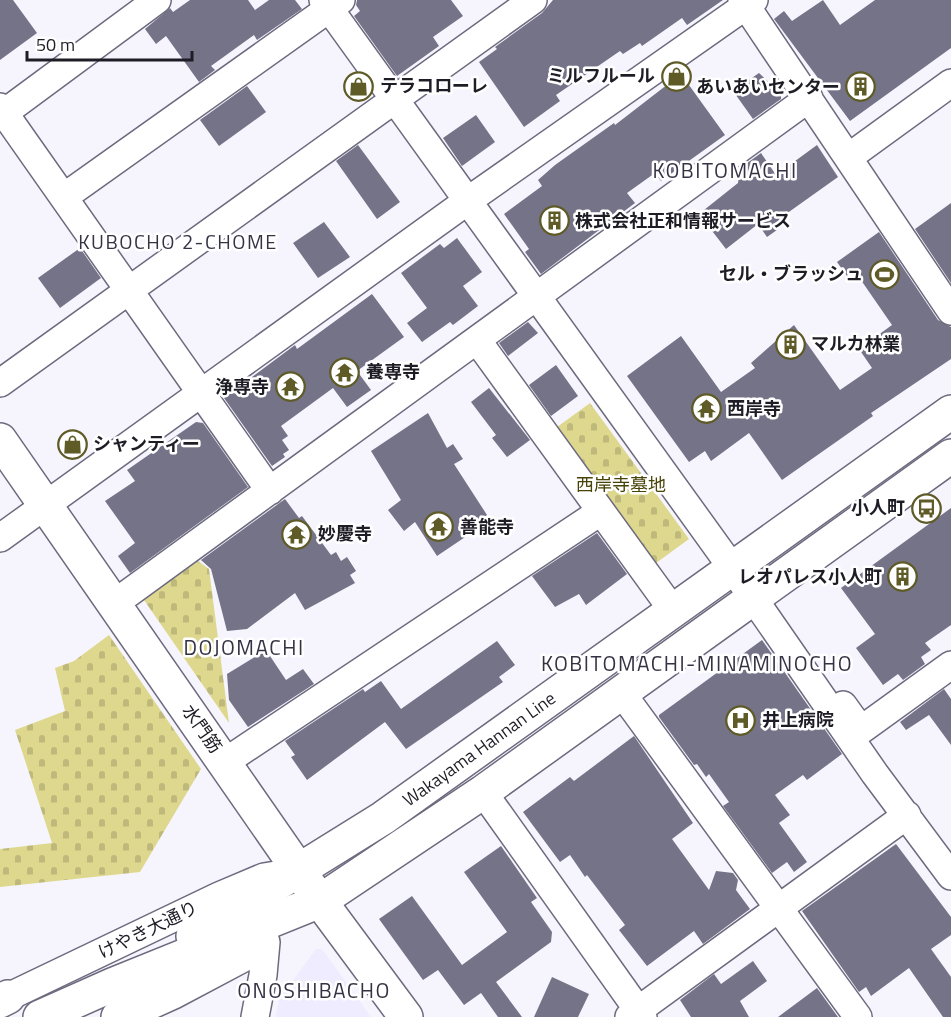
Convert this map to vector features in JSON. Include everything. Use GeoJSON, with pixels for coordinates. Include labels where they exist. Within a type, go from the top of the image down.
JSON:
{"type":"FeatureCollection","features":[{"type":"Feature","properties":{"kind":"main road","name":"Wakayama Hannan Line"},"geometry":{"type":"LineString","coordinates":[[112,985],[382,818],[674,612],[951,412]]}},
{"type":"Feature","properties":{"kind":"main road","name":"水門筋"},"geometry":{"type":"LineString","coordinates":[[0,440],[116,603],[320,901],[406,1017]]}},
{"type":"Feature","properties":{"kind":"main road","name":"Wakayama Hannan Line"},"geometry":{"type":"LineString","coordinates":[[40,1017],[112,985],[320,901],[483,792],[951,456]]}},
{"type":"Feature","properties":{"kind":"main road"},"geometry":{"type":"LineString","coordinates":[[118,1017],[173,992],[266,942],[320,901]]}},
{"type":"Feature","properties":{"kind":"street"},"geometry":{"type":"LineString","coordinates":[[157,0],[1,112],[64,197],[270,491]]}},
{"type":"Feature","properties":{"kind":"street"},"geometry":{"type":"LineString","coordinates":[[0,383],[533,0]]}},
{"type":"Feature","properties":{"kind":"street"},"geometry":{"type":"LineString","coordinates":[[0,538],[747,2],[951,311]]}},
{"type":"Feature","properties":{"kind":"street"},"geometry":{"type":"LineString","coordinates":[[64,197],[331,3],[394,100],[466,202],[734,569],[875,774],[951,876]]}},
{"type":"Feature","properties":{"kind":"street"},"geometry":{"type":"LineString","coordinates":[[849,157],[951,83]]}},
{"type":"Feature","properties":{"kind":"street"},"geometry":{"type":"LineString","coordinates":[[116,603],[809,99]]}},
{"type":"Feature","properties":{"kind":"street"},"geometry":{"type":"LineString","coordinates":[[477,340],[674,612]]}},
{"type":"Feature","properties":{"kind":"street"},"geometry":{"type":"LineString","coordinates":[[225,762],[600,512]]}},
{"type":"Feature","properties":{"kind":"street"},"geometry":{"type":"LineString","coordinates":[[801,667],[829,686],[861,730],[951,665]]}},
{"type":"Feature","properties":{"kind":"street"},"geometry":{"type":"LineString","coordinates":[[621,692],[858,1017]]}},
{"type":"Feature","properties":{"kind":"street"},"geometry":{"type":"LineString","coordinates":[[483,792],[636,1015],[907,815]]}},
{"type":"Feature","properties":{"kind":"street","name":"けやき大通り"},"geometry":{"type":"LineString","coordinates":[[4,999],[255,881],[300,870]]}},
{"type":"Feature","properties":{"kind":"street"},"geometry":{"type":"LineString","coordinates":[[255,1017],[263,975],[266,942]]}},
{"type":"Feature","properties":{"kind":"shaded area"},"geometry":{"type":"Polygon","coordinates":[[[316,949],[322,949],[371,1017],[275,1017],[280,998],[316,949]]]}},
{"type":"Feature","properties":{"kind":"green space","name":"西岸寺墓地"},"geometry":{"type":"Polygon","coordinates":[[[590,403],[689,539],[652,566],[553,430],[590,403]]]}},
{"type":"Feature","properties":{"kind":"green space"},"geometry":{"type":"Polygon","coordinates":[[[198,561],[209,569],[229,723],[144,600],[198,561]]]}},
{"type":"Feature","properties":{"kind":"green space"},"geometry":{"type":"Polygon","coordinates":[[[109,635],[201,769],[140,872],[0,887],[0,849],[52,843],[15,730],[65,711],[55,668],[74,661],[109,635]]]}},
{"type":"Feature","properties":{"kind":"building"},"geometry":{"type":"Polygon","coordinates":[[[0,0],[13,0],[37,33],[0,60],[0,0]]]}},
{"type":"Feature","properties":{"kind":"building"},"geometry":{"type":"Polygon","coordinates":[[[190,0],[248,0],[255,10],[269,0],[295,0],[302,9],[257,40],[254,35],[211,66],[215,70],[199,82],[166,36],[156,44],[145,29],[170,8],[173,12],[190,0]]]}},
{"type":"Feature","properties":{"kind":"building"},"geometry":{"type":"Polygon","coordinates":[[[357,0],[451,0],[463,16],[433,37],[439,46],[397,76],[354,16],[360,11],[356,5],[357,0]]]}},
{"type":"Feature","properties":{"kind":"building"},"geometry":{"type":"Polygon","coordinates":[[[553,0],[723,0],[687,25],[682,18],[642,46],[640,43],[623,54],[620,51],[556,95],[560,101],[524,127],[479,62],[497,49],[495,47],[542,13],[553,0]]]}},
{"type":"Feature","properties":{"kind":"building","name":"あいあいセンター"},"geometry":{"type":"Polygon","coordinates":[[[823,0],[840,25],[875,0],[951,0],[951,48],[850,121],[774,19],[784,11],[792,21],[823,0]]]}},
{"type":"Feature","properties":{"kind":"building"},"geometry":{"type":"Polygon","coordinates":[[[759,73],[781,94],[781,99],[753,119],[733,91],[759,73]]]}},
{"type":"Feature","properties":{"kind":"building"},"geometry":{"type":"Polygon","coordinates":[[[681,74],[725,135],[661,181],[655,173],[627,193],[635,203],[541,274],[525,252],[529,249],[504,214],[542,186],[538,180],[555,165],[614,123],[615,125],[681,74]]]}},
{"type":"Feature","properties":{"kind":"building"},"geometry":{"type":"Polygon","coordinates":[[[247,86],[266,112],[219,146],[200,120],[247,86]]]}},
{"type":"Feature","properties":{"kind":"building"},"geometry":{"type":"Polygon","coordinates":[[[476,115],[495,142],[462,166],[443,138],[476,115]]]}},
{"type":"Feature","properties":{"kind":"building"},"geometry":{"type":"Polygon","coordinates":[[[358,145],[400,202],[377,219],[336,161],[358,145]]]}},
{"type":"Feature","properties":{"kind":"building"},"geometry":{"type":"Polygon","coordinates":[[[817,145],[838,177],[779,219],[784,225],[767,237],[758,224],[726,249],[699,214],[738,183],[739,175],[745,169],[743,166],[761,153],[776,175],[817,145]]]}},
{"type":"Feature","properties":{"kind":"building"},"geometry":{"type":"Polygon","coordinates":[[[951,203],[951,283],[915,229],[951,203]]]}},
{"type":"Feature","properties":{"kind":"building"},"geometry":{"type":"Polygon","coordinates":[[[324,222],[350,257],[318,278],[293,243],[324,222]]]}},
{"type":"Feature","properties":{"kind":"building"},"geometry":{"type":"Polygon","coordinates":[[[879,232],[938,320],[951,327],[951,359],[871,413],[873,416],[782,480],[749,433],[711,461],[705,451],[689,462],[627,376],[681,336],[721,392],[755,368],[751,363],[794,325],[840,390],[872,368],[859,349],[892,325],[854,270],[847,276],[837,262],[879,232]]]}},
{"type":"Feature","properties":{"kind":"building"},"geometry":{"type":"Polygon","coordinates":[[[457,238],[482,272],[463,286],[478,306],[453,325],[450,322],[422,342],[407,323],[427,308],[401,273],[440,244],[444,248],[457,238]]]}},
{"type":"Feature","properties":{"kind":"building"},"geometry":{"type":"Polygon","coordinates":[[[80,248],[101,278],[60,308],[38,278],[80,248]]]}},
{"type":"Feature","properties":{"kind":"building"},"geometry":{"type":"Polygon","coordinates":[[[372,294],[404,337],[357,371],[371,390],[347,407],[333,388],[281,426],[288,436],[282,440],[289,450],[283,454],[285,457],[272,466],[224,398],[295,345],[297,349],[372,294]]]}},
{"type":"Feature","properties":{"kind":"building"},"geometry":{"type":"Polygon","coordinates":[[[528,322],[538,333],[508,356],[499,343],[528,322]]]}},
{"type":"Feature","properties":{"kind":"building"},"geometry":{"type":"Polygon","coordinates":[[[556,365],[578,396],[551,416],[529,385],[556,365]]]}},
{"type":"Feature","properties":{"kind":"building"},"geometry":{"type":"Polygon","coordinates":[[[489,388],[530,440],[507,457],[492,438],[496,435],[471,402],[489,388]]]}},
{"type":"Feature","properties":{"kind":"building"},"geometry":{"type":"Polygon","coordinates":[[[428,413],[447,448],[453,444],[463,459],[454,464],[487,515],[480,521],[483,525],[437,556],[415,522],[404,531],[388,510],[401,500],[371,451],[428,413]]]}},
{"type":"Feature","properties":{"kind":"building"},"geometry":{"type":"Polygon","coordinates":[[[196,422],[203,423],[248,487],[130,573],[118,556],[135,543],[105,501],[135,481],[127,470],[196,422]]]}},
{"type":"Feature","properties":{"kind":"building"},"geometry":{"type":"Polygon","coordinates":[[[285,499],[299,518],[302,516],[331,555],[336,552],[341,561],[347,557],[356,571],[350,575],[355,583],[305,610],[295,593],[247,629],[227,631],[211,569],[201,560],[285,499]]]}},
{"type":"Feature","properties":{"kind":"building"},"geometry":{"type":"Polygon","coordinates":[[[951,508],[951,625],[925,643],[931,650],[921,657],[925,664],[903,680],[898,674],[883,685],[856,648],[875,634],[841,588],[951,508]]]}},
{"type":"Feature","properties":{"kind":"building"},"geometry":{"type":"Polygon","coordinates":[[[597,533],[627,574],[586,605],[579,594],[555,607],[532,576],[597,533]]]}},
{"type":"Feature","properties":{"kind":"building","name":"井上病院"},"geometry":{"type":"Polygon","coordinates":[[[762,640],[842,754],[807,780],[803,775],[775,795],[790,815],[779,823],[807,862],[794,872],[787,862],[772,873],[723,806],[729,802],[709,774],[706,777],[697,764],[694,765],[659,717],[762,640]]]}},
{"type":"Feature","properties":{"kind":"building"},"geometry":{"type":"Polygon","coordinates":[[[497,641],[515,665],[499,677],[503,682],[406,749],[385,722],[307,780],[291,757],[295,755],[285,741],[363,689],[365,692],[381,681],[401,709],[497,641]]]}},
{"type":"Feature","properties":{"kind":"building"},"geometry":{"type":"Polygon","coordinates":[[[266,650],[286,680],[303,669],[314,684],[248,727],[229,700],[227,674],[266,650]]]}},
{"type":"Feature","properties":{"kind":"building"},"geometry":{"type":"Polygon","coordinates":[[[944,689],[951,699],[951,745],[929,715],[906,730],[900,722],[944,689]]]}},
{"type":"Feature","properties":{"kind":"building"},"geometry":{"type":"Polygon","coordinates":[[[634,736],[693,823],[672,839],[709,890],[716,871],[733,873],[738,880],[736,890],[750,909],[703,944],[694,931],[647,966],[619,930],[625,925],[587,875],[585,877],[570,855],[560,862],[523,812],[570,777],[574,781],[634,736]]]}},
{"type":"Feature","properties":{"kind":"building"},"geometry":{"type":"Polygon","coordinates":[[[896,844],[951,917],[951,935],[931,949],[951,977],[951,1017],[943,1017],[909,968],[871,996],[866,987],[859,992],[802,911],[896,844]]]}},
{"type":"Feature","properties":{"kind":"building"},"geometry":{"type":"Polygon","coordinates":[[[501,846],[537,898],[531,902],[552,932],[551,942],[496,982],[522,1017],[498,1017],[481,993],[464,1005],[438,970],[423,980],[379,919],[412,896],[462,965],[507,932],[464,872],[501,846]]]}},
{"type":"Feature","properties":{"kind":"building"},"geometry":{"type":"Polygon","coordinates":[[[753,961],[767,981],[740,1001],[749,1017],[691,1017],[680,1000],[714,974],[721,984],[753,961]]]}},
{"type":"Feature","properties":{"kind":"building"},"geometry":{"type":"Polygon","coordinates":[[[552,977],[589,994],[578,1017],[534,1017],[552,977]]]}},
{"type":"Feature","properties":{"kind":"building"},"geometry":{"type":"Polygon","coordinates":[[[817,988],[838,1017],[778,1017],[817,988]]]}},
{"type":"Feature","properties":{"kind":"place","name":"ミルフルール"},"geometry":{"type":"Point","coordinates":[676,76]}},
{"type":"Feature","properties":{"kind":"place","name":"テラコローレ"},"geometry":{"type":"Point","coordinates":[359,86]}},
{"type":"Feature","properties":{"kind":"place","name":"あいあいセンター"},"geometry":{"type":"Point","coordinates":[861,87]}},
{"type":"Feature","properties":{"kind":"place","name":"株式会社正和情報サービス"},"geometry":{"type":"Point","coordinates":[554,221]}},
{"type":"Feature","properties":{"kind":"place","name":"セル・ブラッシュ"},"geometry":{"type":"Point","coordinates":[884,274]}},
{"type":"Feature","properties":{"kind":"place","name":"マルカ林業"},"geometry":{"type":"Point","coordinates":[790,344]}},
{"type":"Feature","properties":{"kind":"place","name":"養専寺"},"geometry":{"type":"Point","coordinates":[345,372]}},
{"type":"Feature","properties":{"kind":"place","name":"浄専寺"},"geometry":{"type":"Point","coordinates":[290,387]}},
{"type":"Feature","properties":{"kind":"place","name":"西岸寺"},"geometry":{"type":"Point","coordinates":[706,409]}},
{"type":"Feature","properties":{"kind":"place","name":"シャンティー"},"geometry":{"type":"Point","coordinates":[72,444]}},
{"type":"Feature","properties":{"kind":"place","name":"小人町"},"geometry":{"type":"Point","coordinates":[926,508]}},
{"type":"Feature","properties":{"kind":"place","name":"善能寺"},"geometry":{"type":"Point","coordinates":[439,527]}},
{"type":"Feature","properties":{"kind":"place","name":"妙慶寺"},"geometry":{"type":"Point","coordinates":[297,534]}},
{"type":"Feature","properties":{"kind":"place","name":"レオパレス小人町"},"geometry":{"type":"Point","coordinates":[903,577]}},
{"type":"Feature","properties":{"kind":"place","name":"井上病院"},"geometry":{"type":"Point","coordinates":[741,720]}},
{"type":"Feature","properties":{"kind":"district","name":"KOBITOMACHI"},"geometry":{"type":"Point","coordinates":[725,171]}},
{"type":"Feature","properties":{"kind":"district","name":"KUBOCHO 2-CHOME"},"geometry":{"type":"Point","coordinates":[178,242]}},
{"type":"Feature","properties":{"kind":"district","name":"DOJOMACHI"},"geometry":{"type":"Point","coordinates":[244,648]}},
{"type":"Feature","properties":{"kind":"district","name":"KOBITOMACHI-MINAMINOCHO"},"geometry":{"type":"Point","coordinates":[697,664]}},
{"type":"Feature","properties":{"kind":"district","name":"ONOSHIBACHO"},"geometry":{"type":"Point","coordinates":[314,991]}}]}
